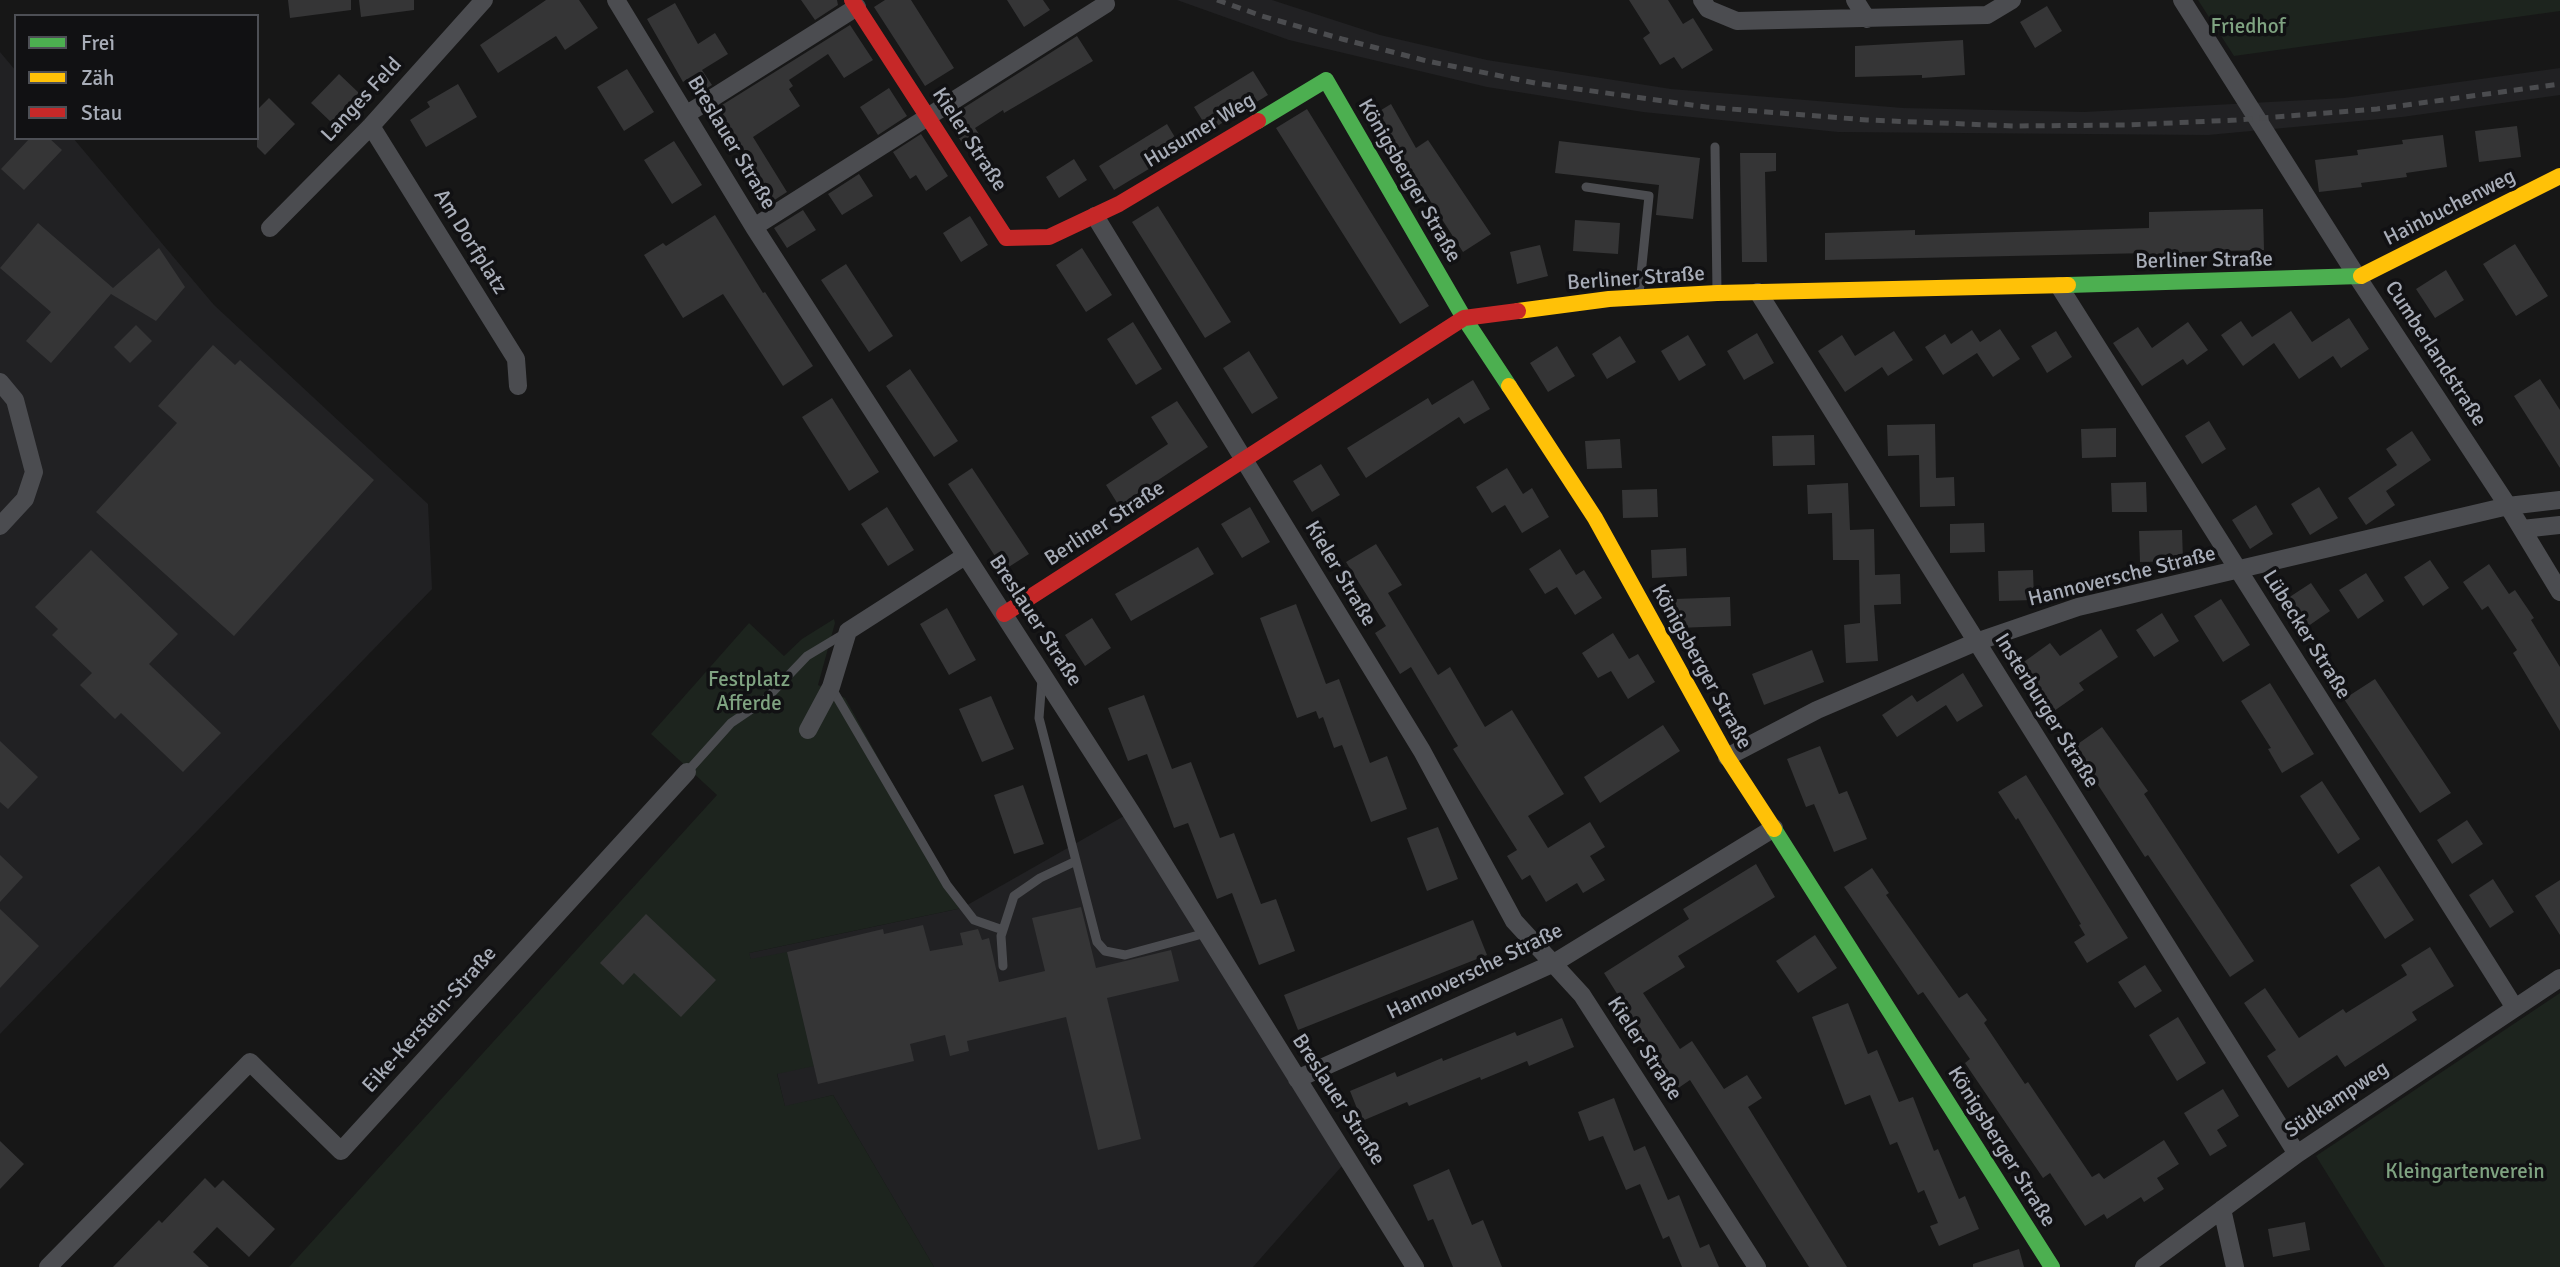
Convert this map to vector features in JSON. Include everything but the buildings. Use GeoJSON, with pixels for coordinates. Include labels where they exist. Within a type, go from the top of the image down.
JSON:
{"type":"FeatureCollection","features":[{"type":"Feature","properties":{"kind":"street","name":"Langes Feld"},"geometry":{"type":"LineString","coordinates":[[270,228],[371,126],[484,0]]}},
{"type":"Feature","properties":{"kind":"street","name":"Breslauer Straße"},"geometry":{"type":"LineString","coordinates":[[616,0],[754,227],[1004,614],[1415,1267]]}},
{"type":"Feature","properties":{"kind":"street"},"geometry":{"type":"LineString","coordinates":[[1702,0],[1708,9],[1737,21],[1987,15],[2012,0]]}},
{"type":"Feature","properties":{"kind":"street"},"geometry":{"type":"LineString","coordinates":[[1855,0],[1867,19]]}},
{"type":"Feature","properties":{"kind":"street","name":"Cumberlandstraße"},"geometry":{"type":"LineString","coordinates":[[2182,0],[2358,278],[2508,506],[2560,592]]}},
{"type":"Feature","properties":{"kind":"street"},"geometry":{"type":"LineString","coordinates":[[687,114],[855,4]]}},
{"type":"Feature","properties":{"kind":"street","name":"Kieler Straße"},"geometry":{"type":"LineString","coordinates":[[855,4],[1006,238],[1049,237],[1095,216],[1422,751],[1514,921],[1582,995],[1757,1267]]}},
{"type":"Feature","properties":{"kind":"street"},"geometry":{"type":"LineString","coordinates":[[754,227],[1106,4]]}},
{"type":"Feature","properties":{"kind":"street","name":"Husumer Weg"},"geometry":{"type":"LineString","coordinates":[[1095,216],[1326,80]]}},
{"type":"Feature","properties":{"kind":"street","name":"Königsberger Straße"},"geometry":{"type":"LineString","coordinates":[[1326,80],[1464,318],[1595,518],[1727,757],[2052,1267]]}},
{"type":"Feature","properties":{"kind":"street","name":"Am Dorfplatz"},"geometry":{"type":"LineString","coordinates":[[371,126],[516,359],[518,386]]}},
{"type":"Feature","properties":{"kind":"street","name":"Hainbuchenweg"},"geometry":{"type":"LineString","coordinates":[[2358,278],[2560,176]]}},
{"type":"Feature","properties":{"kind":"street","name":"Berliner Straße"},"geometry":{"type":"LineString","coordinates":[[1004,614],[1464,318],[1609,299],[1717,293],[2358,278]]}},
{"type":"Feature","properties":{"kind":"street","name":"Lübecker Straße"},"geometry":{"type":"LineString","coordinates":[[2059,286],[2515,1008]]}},
{"type":"Feature","properties":{"kind":"street","name":"Insterburger Straße"},"geometry":{"type":"LineString","coordinates":[[1758,292],[2297,1154]]}},
{"type":"Feature","properties":{"kind":"street"},"geometry":{"type":"LineString","coordinates":[[0,382],[15,400],[34,472],[24,499],[0,526]]}},
{"type":"Feature","properties":{"kind":"street","name":"Hannoversche Straße"},"geometry":{"type":"LineString","coordinates":[[1727,757],[1816,710],[1976,642],[2078,607],[2508,506],[2560,500]]}},
{"type":"Feature","properties":{"kind":"street"},"geometry":{"type":"LineString","coordinates":[[2522,529],[2560,525]]}},
{"type":"Feature","properties":{"kind":"street"},"geometry":{"type":"LineString","coordinates":[[808,730],[831,687],[848,631],[965,556]]}},
{"type":"Feature","properties":{"kind":"street","name":"Eike-Kerstein-Straße"},"geometry":{"type":"LineString","coordinates":[[48,1267],[250,1062],[341,1152],[687,772]]}},
{"type":"Feature","properties":{"kind":"street","name":"Hannoversche Straße"},"geometry":{"type":"LineString","coordinates":[[1297,1079],[1554,963],[1774,828]]}},
{"type":"Feature","properties":{"kind":"street","name":"Südkampweg"},"geometry":{"type":"LineString","coordinates":[[2144,1267],[2297,1154],[2560,978]]}},
{"type":"Feature","properties":{"kind":"street"},"geometry":{"type":"LineString","coordinates":[[2222,1209],[2235,1267]]}},
{"type":"Feature","properties":{"kind":"lane"},"geometry":{"type":"LineString","coordinates":[[1715,147],[1717,293]]}},
{"type":"Feature","properties":{"kind":"lane"},"geometry":{"type":"LineString","coordinates":[[1586,187],[1649,196],[1639,298]]}},
{"type":"Feature","properties":{"kind":"lane","name":"Eike-Kerstein-Straße"},"geometry":{"type":"LineString","coordinates":[[687,772],[732,723],[765,700],[807,656],[848,631]]}},
{"type":"Feature","properties":{"kind":"lane"},"geometry":{"type":"LineString","coordinates":[[1042,674],[1039,718],[1097,942],[1105,951],[1125,955],[1206,933]]}},
{"type":"Feature","properties":{"kind":"lane"},"geometry":{"type":"LineString","coordinates":[[831,687],[947,886],[974,920],[1003,930]]}},
{"type":"Feature","properties":{"kind":"lane"},"geometry":{"type":"LineString","coordinates":[[1003,966],[1001,936],[1014,896],[1040,878],[1076,861]]}},
{"type":"Feature","properties":{"kind":"shaded area"},"geometry":{"type":"Polygon","coordinates":[[[1177,0],[1272,0],[1380,35],[1487,60],[1671,89],[1903,108],[2084,112],[2344,98],[2560,68],[2560,95],[2402,117],[2208,135],[1838,132],[1643,112],[1487,87],[1289,40],[1177,0]]]}},
{"type":"Feature","properties":{"kind":"shaded area"},"geometry":{"type":"Polygon","coordinates":[[[0,52],[14,69],[14,140],[75,140],[214,305],[428,504],[432,589],[0,1034],[0,52]]]}},
{"type":"Feature","properties":{"kind":"shaded area"},"geometry":{"type":"Polygon","coordinates":[[[1131,812],[1349,1158],[1253,1267],[934,1267],[833,1095],[785,1107],[749,953],[962,908],[1131,812]]]}},
{"type":"Feature","properties":{"kind":"green space","name":"Friedhof"},"geometry":{"type":"Polygon","coordinates":[[[2198,0],[2560,0],[2560,11],[2234,56],[2198,0]]]}},
{"type":"Feature","properties":{"kind":"green space","name":"Festplatz Afferde"},"geometry":{"type":"Polygon","coordinates":[[[834,619],[818,685],[845,698],[962,908],[749,953],[751,959],[787,952],[814,1066],[777,1074],[785,1106],[833,1095],[934,1267],[289,1267],[717,795],[651,734],[749,623],[784,656],[802,639],[834,619]]]}},
{"type":"Feature","properties":{"kind":"green space","name":"Kleingartenverein"},"geometry":{"type":"Polygon","coordinates":[[[2560,993],[2560,1267],[2385,1267],[2316,1156],[2560,993]]]}},
{"type":"Feature","properties":{"kind":"railway"},"geometry":{"type":"LineString","coordinates":[[1217,0],[1342,39],[1427,61],[1535,83],[1706,107],[1867,120],[2014,126],[2236,120],[2377,109],[2560,84]]}},
{"type":"Feature","properties":{"kind":"traffic: fast"},"geometry":{"type":"LineString","coordinates":[[1258,121],[1326,80],[1464,318],[1509,386]]}},
{"type":"Feature","properties":{"kind":"traffic: fast"},"geometry":{"type":"LineString","coordinates":[[2068,285],[2361,276]]}},
{"type":"Feature","properties":{"kind":"traffic: fast"},"geometry":{"type":"LineString","coordinates":[[1774,829],[2052,1267]]}},
{"type":"Feature","properties":{"kind":"traffic: slow"},"geometry":{"type":"LineString","coordinates":[[2361,276],[2560,176]]}},
{"type":"Feature","properties":{"kind":"traffic: slow"},"geometry":{"type":"LineString","coordinates":[[1518,311],[1609,299],[1717,293],[2068,285]]}},
{"type":"Feature","properties":{"kind":"traffic: slow"},"geometry":{"type":"LineString","coordinates":[[1509,386],[1595,518],[1727,757],[1774,829]]}},
{"type":"Feature","properties":{"kind":"traffic: jam"},"geometry":{"type":"LineString","coordinates":[[852,0],[1006,238],[1049,237],[1119,204],[1258,121]]}},
{"type":"Feature","properties":{"kind":"traffic: jam"},"geometry":{"type":"LineString","coordinates":[[1004,614],[1464,318],[1518,311]]}}]}
